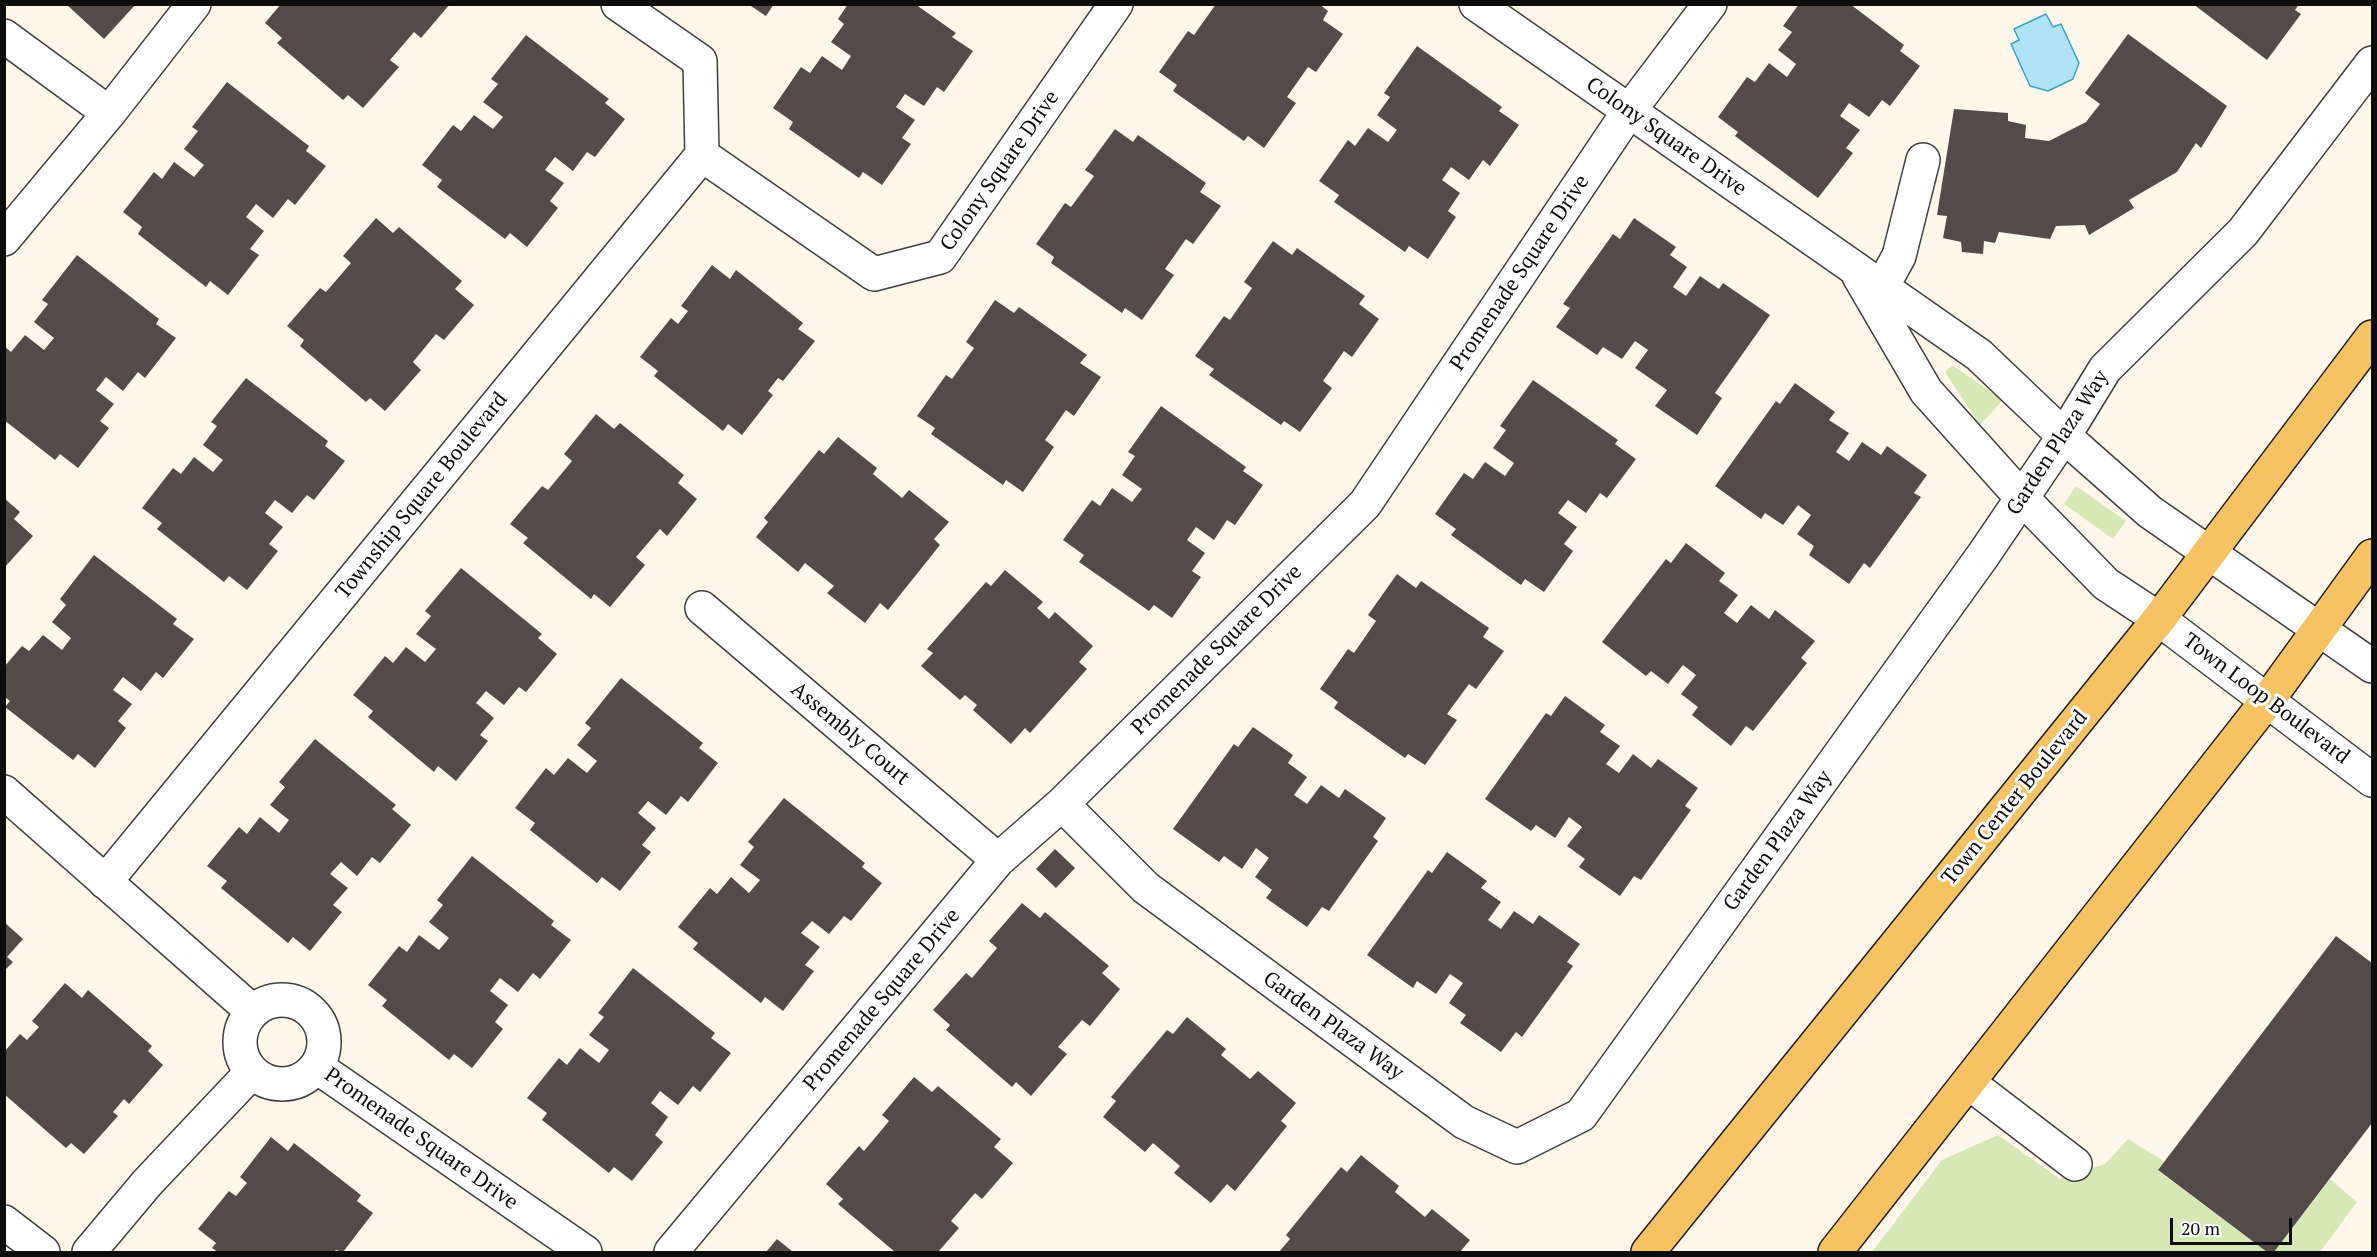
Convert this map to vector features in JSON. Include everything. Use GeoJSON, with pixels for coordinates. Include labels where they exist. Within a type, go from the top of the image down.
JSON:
{"type":"FeatureCollection","features":[{"type":"Feature","properties":{"kind":"main road","name":"Town Center Boulevard"},"geometry":{"type":"LineString","coordinates":[[1648,1252],[2159,619],[2373,337]]}},
{"type":"Feature","properties":{"kind":"main road"},"geometry":{"type":"LineString","coordinates":[[1835,1252],[2266,701],[2373,556]]}},
{"type":"Feature","properties":{"kind":"street"},"geometry":{"type":"LineString","coordinates":[[4,239],[109,113],[194,4]]}},
{"type":"Feature","properties":{"kind":"street"},"geometry":{"type":"LineString","coordinates":[[618,4],[700,61],[702,155]]}},
{"type":"Feature","properties":{"kind":"street","name":"Colony Square Drive"},"geometry":{"type":"LineString","coordinates":[[702,155],[874,274],[940,257],[1116,4]]}},
{"type":"Feature","properties":{"kind":"street","name":"Colony Square Drive"},"geometry":{"type":"LineString","coordinates":[[1476,4],[1979,355],[2064,436],[2150,512],[2209,554]]}},
{"type":"Feature","properties":{"kind":"street","name":"Promenade Square Drive"},"geometry":{"type":"LineString","coordinates":[[671,1252],[998,860],[1062,804],[1365,504],[1629,111],[1710,4]]}},
{"type":"Feature","properties":{"kind":"street"},"geometry":{"type":"LineString","coordinates":[[4,36],[109,113]]}},
{"type":"Feature","properties":{"kind":"street","name":"Garden Plaza Way"},"geometry":{"type":"LineString","coordinates":[[1062,804],[1146,888],[1464,1122],[1517,1147],[1581,1115],[1977,563],[2064,436],[2106,369],[2243,232],[2373,63]]}},
{"type":"Feature","properties":{"kind":"street","name":"Township Square Boulevard"},"geometry":{"type":"LineString","coordinates":[[105,882],[702,155]]}},
{"type":"Feature","properties":{"kind":"street"},"geometry":{"type":"LineString","coordinates":[[1882,287],[1899,256],[1923,160]]}},
{"type":"Feature","properties":{"kind":"street","name":"Colony Square Drive"},"geometry":{"type":"LineString","coordinates":[[1855,269],[1926,391],[2022,498],[2106,584],[2159,619]]}},
{"type":"Feature","properties":{"kind":"street"},"geometry":{"type":"LineString","coordinates":[[2209,554],[2373,666]]}},
{"type":"Feature","properties":{"kind":"street","name":"Assembly Court"},"geometry":{"type":"LineString","coordinates":[[702,608],[998,860]]}},
{"type":"Feature","properties":{"kind":"street","name":"Town Loop Boulevard"},"geometry":{"type":"LineString","coordinates":[[2159,619],[2373,780]]}},
{"type":"Feature","properties":{"kind":"street"},"geometry":{"type":"LineString","coordinates":[[4,792],[252,1011],[244,1023],[239,1048],[243,1062],[251,1073],[147,1183],[89,1252]]}},
{"type":"Feature","properties":{"kind":"street","name":"Promenade Square Drive"},"geometry":{"type":"LineString","coordinates":[[251,1073],[261,1080],[286,1085],[309,1076],[317,1067],[323,1054],[324,1040],[321,1026],[314,1015],[304,1006],[291,1000],[277,1000],[263,1004],[252,1011]]}},
{"type":"Feature","properties":{"kind":"street","name":"Promenade Square Drive"},"geometry":{"type":"LineString","coordinates":[[317,1067],[585,1252]]}},
{"type":"Feature","properties":{"kind":"street"},"geometry":{"type":"LineString","coordinates":[[1969,1083],[2075,1164]]}},
{"type":"Feature","properties":{"kind":"street"},"geometry":{"type":"LineString","coordinates":[[4,1222],[43,1252]]}},
{"type":"Feature","properties":{"kind":"green space"},"geometry":{"type":"Polygon","coordinates":[[[1952,365],[2003,400],[1980,425],[1945,372],[1952,365]]]}},
{"type":"Feature","properties":{"kind":"green space"},"geometry":{"type":"Polygon","coordinates":[[[2076,486],[2126,521],[2113,539],[2064,504],[2076,486]]]}},
{"type":"Feature","properties":{"kind":"green space"},"geometry":{"type":"Polygon","coordinates":[[[1998,1135],[2060,1179],[2105,1164],[2128,1139],[2164,1161],[2158,1171],[2267,1252],[1872,1252],[1942,1160],[1998,1135]]]}},
{"type":"Feature","properties":{"kind":"green space"},"geometry":{"type":"Polygon","coordinates":[[[2330,1179],[2357,1202],[2320,1252],[2274,1252],[2330,1179]]]}},
{"type":"Feature","properties":{"kind":"water"},"geometry":{"type":"Polygon","coordinates":[[[2046,14],[2053,27],[2061,24],[2079,63],[2073,79],[2048,91],[2030,86],[2011,44],[2019,40],[2014,29],[2046,14]]]}},
{"type":"Feature","properties":{"kind":"building"},"geometry":{"type":"Polygon","coordinates":[[[66,4],[136,4],[104,39],[66,4]]]}},
{"type":"Feature","properties":{"kind":"building"},"geometry":{"type":"Polygon","coordinates":[[[281,4],[450,4],[421,38],[414,32],[390,60],[399,67],[363,108],[348,95],[343,100],[277,43],[282,38],[265,23],[281,4]]]}},
{"type":"Feature","properties":{"kind":"building"},"geometry":{"type":"Polygon","coordinates":[[[748,4],[774,4],[766,16],[748,4]]]}},
{"type":"Feature","properties":{"kind":"building"},"geometry":{"type":"Polygon","coordinates":[[[848,4],[915,4],[956,33],[952,37],[973,51],[944,92],[937,87],[924,106],[905,94],[896,107],[915,120],[902,138],[911,144],[882,185],[863,172],[859,178],[789,129],[793,122],[773,108],[801,67],[810,73],[822,56],[842,70],[851,56],[831,42],[844,24],[838,19],[848,4]]]}},
{"type":"Feature","properties":{"kind":"building"},"geometry":{"type":"Polygon","coordinates":[[[1216,4],[1319,4],[1328,11],[1323,20],[1343,34],[1316,72],[1308,67],[1287,97],[1296,103],[1264,148],[1248,136],[1244,141],[1173,91],[1177,85],[1159,72],[1188,31],[1194,35],[1216,4]]]}},
{"type":"Feature","properties":{"kind":"building"},"geometry":{"type":"Polygon","coordinates":[[[1799,4],[1850,4],[1904,45],[1900,51],[1920,66],[1890,106],[1882,100],[1869,117],[1849,103],[1840,116],[1860,130],[1846,148],[1853,153],[1818,198],[1735,136],[1738,132],[1718,117],[1747,77],[1755,82],[1769,63],[1787,77],[1796,64],[1778,50],[1792,32],[1783,26],[1799,4]]]}},
{"type":"Feature","properties":{"kind":"building"},"geometry":{"type":"Polygon","coordinates":[[[2193,4],[2299,4],[2295,10],[2301,14],[2267,60],[2193,4]]]}},
{"type":"Feature","properties":{"kind":"building"},"geometry":{"type":"Polygon","coordinates":[[[2128,34],[2227,106],[2201,148],[2196,143],[2177,172],[2129,200],[2134,208],[2089,235],[2085,225],[2056,226],[2050,239],[1999,232],[1995,243],[1984,241],[1983,254],[1962,252],[1961,242],[1943,238],[1947,216],[1937,215],[1954,109],[2008,113],[2008,121],[2026,125],[2025,138],[2049,141],[2086,122],[2100,104],[2085,93],[2128,34]]]}},
{"type":"Feature","properties":{"kind":"building"},"geometry":{"type":"Polygon","coordinates":[[[526,35],[609,99],[605,103],[625,119],[595,157],[587,152],[573,171],[555,157],[545,170],[564,183],[550,201],[558,208],[527,247],[510,233],[505,239],[437,187],[442,180],[422,165],[453,125],[461,131],[474,115],[493,129],[503,117],[483,102],[498,84],[491,79],[526,35]]]}},
{"type":"Feature","properties":{"kind":"building"},"geometry":{"type":"Polygon","coordinates":[[[1417,46],[1502,107],[1499,111],[1519,125],[1490,166],[1483,160],[1469,180],[1451,167],[1442,180],[1460,193],[1448,211],[1456,217],[1428,259],[1409,246],[1405,252],[1334,202],[1339,195],[1319,181],[1348,140],[1355,146],[1368,128],[1388,142],[1397,130],[1377,115],[1390,97],[1384,93],[1417,46]]]}},
{"type":"Feature","properties":{"kind":"building"},"geometry":{"type":"Polygon","coordinates":[[[227,82],[309,146],[306,151],[326,166],[295,205],[288,199],[273,218],[256,204],[246,217],[264,231],[250,249],[259,255],[228,295],[210,281],[206,287],[138,234],[142,227],[123,212],[154,172],[162,179],[174,162],[194,177],[204,165],[184,149],[198,131],[192,127],[227,82]]]}},
{"type":"Feature","properties":{"kind":"building"},"geometry":{"type":"Polygon","coordinates":[[[1115,129],[1133,142],[1138,135],[1206,183],[1200,192],[1221,206],[1193,244],[1186,239],[1165,269],[1174,275],[1142,320],[1125,308],[1122,313],[1051,263],[1054,257],[1036,244],[1065,203],[1071,207],[1094,176],[1085,170],[1115,129]]]}},
{"type":"Feature","properties":{"kind":"building"},"geometry":{"type":"Polygon","coordinates":[[[376,218],[393,233],[399,227],[462,281],[455,289],[474,305],[444,340],[436,334],[413,362],[421,370],[385,411],[370,398],[366,402],[300,346],[304,340],[287,326],[320,288],[326,292],[351,263],[343,256],[376,218]]]}},
{"type":"Feature","properties":{"kind":"building"},"geometry":{"type":"Polygon","coordinates":[[[1634,218],[1676,247],[1670,255],[1687,267],[1673,287],[1686,296],[1700,276],[1719,289],[1723,283],[1770,315],[1715,393],[1722,398],[1697,435],[1655,406],[1667,390],[1635,368],[1648,350],[1635,341],[1622,359],[1603,347],[1597,355],[1556,327],[1570,308],[1563,304],[1613,234],[1620,239],[1634,218]]]}},
{"type":"Feature","properties":{"kind":"building"},"geometry":{"type":"Polygon","coordinates":[[[1273,241],[1292,255],[1297,248],[1365,296],[1359,304],[1379,319],[1352,357],[1344,351],[1323,381],[1332,388],[1300,432],[1284,421],[1281,425],[1209,375],[1214,369],[1195,356],[1224,316],[1230,320],[1252,288],[1244,282],[1273,241]]]}},
{"type":"Feature","properties":{"kind":"building"},"geometry":{"type":"Polygon","coordinates":[[[77,255],[159,319],[156,324],[176,338],[145,378],[138,372],[123,391],[106,377],[96,390],[114,404],[100,421],[109,428],[78,468],[60,454],[55,460],[4,420],[4,346],[11,352],[25,335],[44,350],[54,338],[34,322],[48,304],[42,300],[77,255]]]}},
{"type":"Feature","properties":{"kind":"building"},"geometry":{"type":"Polygon","coordinates":[[[712,265],[730,279],[736,270],[803,323],[798,329],[815,341],[783,381],[778,378],[768,391],[773,395],[742,435],[728,424],[723,431],[654,376],[658,371],[640,357],[671,318],[678,324],[688,311],[681,306],[712,265]]]}},
{"type":"Feature","properties":{"kind":"building"},"geometry":{"type":"Polygon","coordinates":[[[995,300],[1014,313],[1019,307],[1087,355],[1080,363],[1101,377],[1074,416],[1066,410],[1045,440],[1054,447],[1023,492],[1006,480],[1003,485],[931,434],[935,428],[917,416],[946,375],[952,379],[974,348],[966,342],[995,300]]]}},
{"type":"Feature","properties":{"kind":"building"},"geometry":{"type":"Polygon","coordinates":[[[246,378],[328,441],[325,446],[345,461],[314,500],[307,495],[292,513],[275,500],[265,513],[283,527],[269,544],[278,551],[247,590],[229,576],[224,582],[157,529],[162,523],[142,508],[173,468],[181,474],[194,457],[213,472],[223,460],[203,445],[217,426],[211,422],[246,378]]]}},
{"type":"Feature","properties":{"kind":"building"},"geometry":{"type":"Polygon","coordinates":[[[1533,380],[1618,440],[1615,444],[1636,459],[1607,498],[1600,493],[1586,513],[1568,500],[1558,513],[1577,527],[1564,544],[1573,551],[1544,592],[1525,579],[1521,585],[1451,535],[1456,529],[1435,514],[1464,473],[1473,479],[1485,462],[1505,476],[1514,463],[1493,448],[1506,430],[1500,426],[1533,380]]]}},
{"type":"Feature","properties":{"kind":"building"},"geometry":{"type":"Polygon","coordinates":[[[1795,383],[1835,412],[1829,420],[1849,433],[1836,452],[1849,461],[1862,442],[1881,455],[1887,446],[1927,475],[1914,493],[1921,497],[1870,568],[1864,563],[1849,584],[1809,555],[1814,546],[1797,534],[1811,515],[1798,505],[1783,525],[1765,513],[1761,519],[1715,486],[1776,401],[1780,404],[1795,383]]]}},
{"type":"Feature","properties":{"kind":"building"},"geometry":{"type":"Polygon","coordinates":[[[1161,406],[1246,467],[1243,471],[1263,485],[1235,525],[1227,520],[1214,540],[1196,527],[1187,540],[1205,553],[1192,571],[1201,577],[1172,618],[1154,605],[1149,611],[1079,562],[1084,555],[1063,540],[1092,500],[1100,506],[1112,488],[1132,502],[1142,489],[1122,475],[1135,456],[1128,452],[1161,406]]]}},
{"type":"Feature","properties":{"kind":"building"},"geometry":{"type":"Polygon","coordinates":[[[596,414],[614,429],[620,423],[684,475],[678,483],[697,499],[667,536],[660,529],[636,557],[645,565],[610,607],[594,594],[591,599],[523,543],[528,538],[510,524],[542,486],[548,490],[572,461],[564,454],[596,414]]]}},
{"type":"Feature","properties":{"kind":"building"},"geometry":{"type":"Polygon","coordinates":[[[838,437],[877,468],[873,474],[902,498],[909,490],[949,522],[934,539],[940,545],[888,610],[880,603],[865,623],[827,593],[834,586],[805,563],[798,572],[756,537],[768,522],[764,518],[819,450],[824,454],[838,437]]]}},
{"type":"Feature","properties":{"kind":"building"},"geometry":{"type":"Polygon","coordinates":[[[4,498],[20,512],[14,519],[33,536],[4,568],[4,498]]]}},
{"type":"Feature","properties":{"kind":"building"},"geometry":{"type":"Polygon","coordinates":[[[1686,543],[1725,573],[1719,581],[1738,595],[1724,613],[1737,623],[1751,605],[1769,619],[1775,610],[1815,641],[1801,658],[1807,663],[1753,731],[1746,726],[1731,746],[1692,715],[1698,707],[1681,694],[1696,675],[1683,665],[1668,684],[1651,671],[1646,676],[1602,642],[1666,559],[1671,563],[1686,543]]]}},
{"type":"Feature","properties":{"kind":"building"},"geometry":{"type":"Polygon","coordinates":[[[94,555],[177,619],[173,624],[194,639],[163,678],[156,672],[141,691],[123,677],[113,690],[132,704],[118,721],[126,728],[95,768],[78,754],[73,760],[5,707],[10,701],[4,696],[4,667],[22,646],[29,651],[43,635],[62,650],[71,638],[52,622],[66,605],[60,599],[94,555]]]}},
{"type":"Feature","properties":{"kind":"building"},"geometry":{"type":"Polygon","coordinates":[[[461,568],[542,634],[538,638],[557,654],[526,692],[519,687],[504,705],[486,691],[476,703],[494,718],[480,735],[488,741],[456,781],[438,766],[434,772],[368,717],[373,711],[353,695],[385,656],[393,663],[406,647],[425,662],[436,649],[416,634],[431,616],[425,611],[461,568]]]}},
{"type":"Feature","properties":{"kind":"building"},"geometry":{"type":"Polygon","coordinates":[[[1005,570],[1043,602],[1037,608],[1049,619],[1055,612],[1093,646],[1079,662],[1087,669],[1030,733],[1025,728],[1011,744],[973,710],[977,705],[965,695],[960,700],[921,666],[933,653],[927,649],[986,582],[991,586],[1005,570]]]}},
{"type":"Feature","properties":{"kind":"building"},"geometry":{"type":"Polygon","coordinates":[[[1397,574],[1416,588],[1421,581],[1489,628],[1483,637],[1504,651],[1476,689],[1469,684],[1447,714],[1457,720],[1425,765],[1408,754],[1405,758],[1334,708],[1338,702],[1320,689],[1348,649],[1354,653],[1376,621],[1368,615],[1397,574]]]}},
{"type":"Feature","properties":{"kind":"building"},"geometry":{"type":"Polygon","coordinates":[[[621,678],[703,743],[699,748],[718,763],[688,802],[681,796],[666,815],[648,801],[638,813],[656,828],[642,845],[651,852],[620,891],[602,877],[597,883],[530,830],[535,823],[515,808],[546,768],[554,775],[568,758],[587,773],[597,761],[577,745],[591,728],[585,723],[621,678]]]}},
{"type":"Feature","properties":{"kind":"building"},"geometry":{"type":"Polygon","coordinates":[[[1565,696],[1605,725],[1600,732],[1620,746],[1606,764],[1619,773],[1633,754],[1651,768],[1658,759],[1698,788],[1685,806],[1691,810],[1641,880],[1634,876],[1620,896],[1579,867],[1585,859],[1567,846],[1582,827],[1569,817],[1555,838],[1536,825],[1531,831],[1485,799],[1546,713],[1551,716],[1565,696]]]}},
{"type":"Feature","properties":{"kind":"building"},"geometry":{"type":"Polygon","coordinates":[[[1253,727],[1293,755],[1288,763],[1307,777],[1294,795],[1307,804],[1321,785],[1339,798],[1345,789],[1386,818],[1373,837],[1378,841],[1329,911],[1322,907],[1307,927],[1266,898],[1272,890],[1255,877],[1269,858],[1256,848],[1242,869],[1224,856],[1219,862],[1173,829],[1234,744],[1238,747],[1253,727]]]}},
{"type":"Feature","properties":{"kind":"building"},"geometry":{"type":"Polygon","coordinates":[[[315,739],[396,805],[392,809],[411,825],[380,863],[372,857],[357,876],[341,862],[330,874],[348,888],[333,905],[342,912],[310,951],[293,937],[288,943],[221,888],[227,881],[207,866],[239,827],[247,834],[260,817],[279,833],[289,820],[270,805],[285,787],[279,782],[315,739]]]}},
{"type":"Feature","properties":{"kind":"building"},"geometry":{"type":"Polygon","coordinates":[[[784,798],[865,863],[862,867],[882,883],[851,921],[844,916],[829,934],[812,921],[801,933],[820,947],[805,965],[814,971],[783,1011],[765,997],[761,1003],[693,949],[698,943],[678,927],[710,888],[717,894],[731,877],[749,893],[760,880],[740,865],[754,847],[748,842],[784,798]]]}},
{"type":"Feature","properties":{"kind":"building"},"geometry":{"type":"Polygon","coordinates":[[[1055,849],[1075,868],[1056,888],[1036,869],[1055,849]]]}},
{"type":"Feature","properties":{"kind":"building"},"geometry":{"type":"Polygon","coordinates":[[[1447,852],[1487,881],[1481,888],[1501,902],[1488,920],[1501,929],[1514,911],[1533,924],[1539,915],[1580,944],[1567,962],[1573,966],[1522,1037],[1516,1032],[1501,1052],[1460,1023],[1466,1015],[1449,1003],[1463,983],[1450,974],[1436,994],[1417,981],[1413,988],[1367,955],[1428,870],[1432,873],[1447,852]]]}},
{"type":"Feature","properties":{"kind":"building"},"geometry":{"type":"Polygon","coordinates":[[[472,856],[554,921],[551,925],[571,940],[540,979],[533,973],[518,992],[500,978],[490,991],[508,1005],[495,1022],[503,1029],[472,1068],[454,1054],[449,1060],[382,1006],[387,1000],[368,985],[399,946],[407,952],[419,935],[439,950],[449,938],[429,922],[443,905],[437,900],[472,856]]]}},
{"type":"Feature","properties":{"kind":"building"},"geometry":{"type":"Polygon","coordinates":[[[1022,903],[1040,918],[1045,912],[1109,966],[1102,973],[1120,989],[1090,1026],[1082,1020],[1058,1047],[1067,1054],[1031,1096],[1016,1082],[1012,1087],[946,1030],[950,1025],[933,1010],[966,973],[972,978],[997,948],[989,941],[1022,903]]]}},
{"type":"Feature","properties":{"kind":"building"},"geometry":{"type":"Polygon","coordinates":[[[4,922],[23,939],[7,957],[13,962],[4,971],[4,922]]]}},
{"type":"Feature","properties":{"kind":"building"},"geometry":{"type":"Polygon","coordinates":[[[2336,936],[2372,963],[2372,1123],[2274,1252],[2267,1252],[2158,1170],[2336,936]]]}},
{"type":"Feature","properties":{"kind":"building"},"geometry":{"type":"Polygon","coordinates":[[[633,968],[715,1033],[711,1038],[731,1053],[700,1092],[693,1086],[678,1105],[660,1091],[651,1103],[668,1117],[655,1135],[663,1142],[632,1181],[614,1167],[609,1173],[542,1120],[547,1113],[527,1098],[559,1058],[567,1065],[580,1048],[599,1063],[609,1050],[589,1035],[604,1017],[598,1013],[633,968]]]}},
{"type":"Feature","properties":{"kind":"building"},"geometry":{"type":"Polygon","coordinates":[[[65,983],[82,998],[88,990],[152,1046],[148,1051],[163,1065],[129,1104],[124,1099],[113,1112],[118,1116],[84,1154],[71,1143],[66,1148],[4,1094],[4,1052],[20,1034],[27,1040],[39,1027],[32,1021],[65,983]]]}},
{"type":"Feature","properties":{"kind":"building"},"geometry":{"type":"Polygon","coordinates":[[[1187,1017],[1226,1049],[1221,1055],[1250,1079],[1258,1071],[1296,1103],[1281,1121],[1287,1126],[1235,1191],[1227,1184],[1211,1203],[1174,1173],[1180,1166],[1153,1143],[1145,1152],[1103,1117],[1116,1101],[1111,1097],[1167,1030],[1173,1034],[1187,1017]]]}},
{"type":"Feature","properties":{"kind":"building"},"geometry":{"type":"Polygon","coordinates":[[[914,1077],[932,1092],[938,1086],[1001,1139],[994,1147],[1013,1163],[982,1199],[975,1193],[951,1221],[959,1228],[938,1252],[895,1252],[838,1204],[843,1199],[826,1184],[859,1146],[864,1151],[889,1121],[882,1115],[914,1077]]]}},
{"type":"Feature","properties":{"kind":"building"},"geometry":{"type":"Polygon","coordinates":[[[271,1137],[288,1151],[294,1143],[361,1195],[357,1201],[373,1213],[343,1252],[336,1250],[334,1252],[218,1252],[212,1248],[216,1243],[198,1229],[229,1191],[236,1196],[247,1183],[240,1177],[271,1137]]]}},
{"type":"Feature","properties":{"kind":"building"},"geometry":{"type":"Polygon","coordinates":[[[1361,1155],[1399,1186],[1395,1192],[1425,1217],[1432,1209],[1470,1240],[1460,1252],[1279,1252],[1290,1239],[1286,1235],[1341,1167],[1347,1172],[1361,1155]]]}},
{"type":"Feature","properties":{"kind":"building"},"geometry":{"type":"Polygon","coordinates":[[[777,1239],[793,1252],[766,1252],[777,1239]]]}}]}
